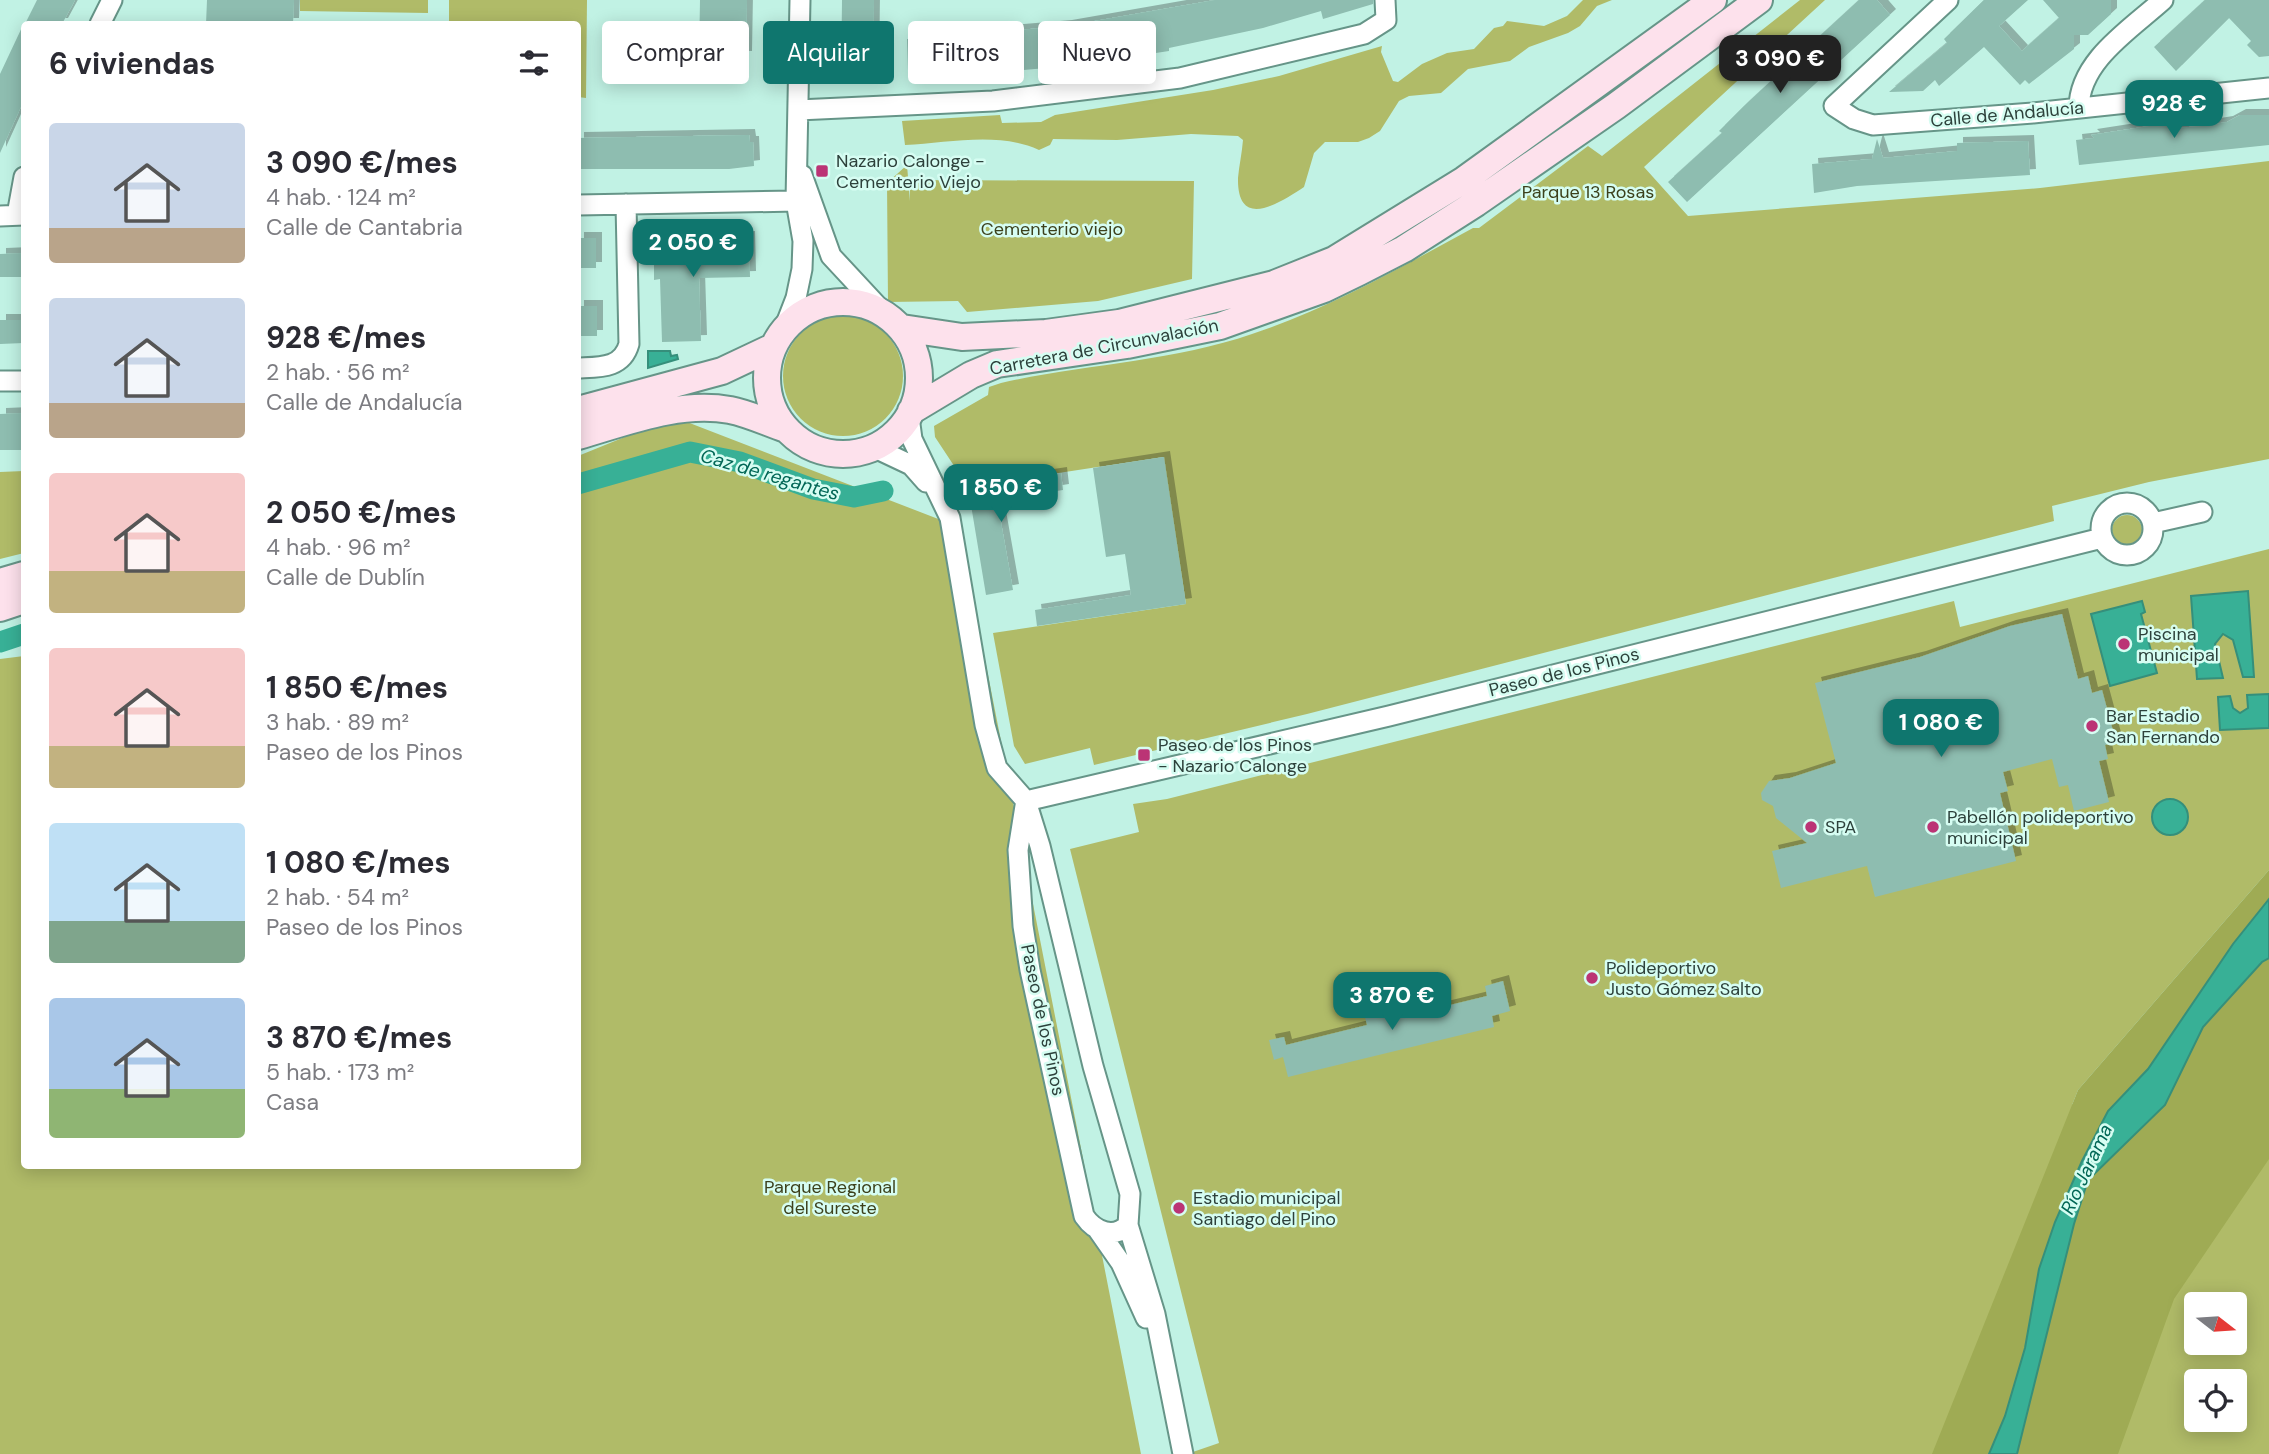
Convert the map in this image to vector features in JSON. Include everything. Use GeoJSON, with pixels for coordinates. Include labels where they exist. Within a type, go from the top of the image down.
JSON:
{"type":"FeatureCollection","features":[{"type":"Feature","properties":{"kind":"main road","name":"Carretera de Circunvalación"},"geometry":{"type":"LineString","coordinates":[[893,321],[962,337],[1046,333],[1174,312],[1274,284],[1334,260],[1464,180],[1713,0]]}},
{"type":"Feature","properties":{"kind":"main road","name":"Carretera de Circunvalación"},"geometry":{"type":"LineString","coordinates":[[910,414],[971,374],[997,364],[1128,345],[1220,326],[1324,289],[1359,272],[1404,249],[1476,203],[1616,106],[1759,0]]}},
{"type":"Feature","properties":{"kind":"main road"},"geometry":{"type":"LineString","coordinates":[[581,410],[722,370],[779,338],[802,314],[823,304],[855,302],[893,321],[918,362],[920,381],[910,414],[900,429],[875,447],[852,454],[828,453],[806,444],[786,429],[729,410],[673,410],[581,435]]}},
{"type":"Feature","properties":{"kind":"main road"},"geometry":{"type":"LineString","coordinates":[[779,338],[768,368],[768,390],[774,411],[786,429]]}},
{"type":"Feature","properties":{"kind":"main road"},"geometry":{"type":"LineString","coordinates":[[0,582],[21,576]]}},
{"type":"Feature","properties":{"kind":"main road"},"geometry":{"type":"LineString","coordinates":[[0,608],[21,601]]}},
{"type":"Feature","properties":{"kind":"street"},"geometry":{"type":"LineString","coordinates":[[102,21],[112,0]]}},
{"type":"Feature","properties":{"kind":"street"},"geometry":{"type":"LineString","coordinates":[[779,338],[796,298],[802,269],[803,241],[796,201],[799,164],[800,0]]}},
{"type":"Feature","properties":{"kind":"street"},"geometry":{"type":"LineString","coordinates":[[798,110],[993,101],[1180,78],[1314,47],[1377,29],[1386,20],[1385,0]]}},
{"type":"Feature","properties":{"kind":"street","name":"Calle de Andalucía"},"geometry":{"type":"LineString","coordinates":[[1948,0],[1834,106],[1854,118],[1874,125],[2079,108],[2269,88]]}},
{"type":"Feature","properties":{"kind":"street"},"geometry":{"type":"LineString","coordinates":[[2079,108],[2082,84],[2091,69],[2163,0]]}},
{"type":"Feature","properties":{"kind":"street"},"geometry":{"type":"LineString","coordinates":[[799,164],[831,256],[893,321]]}},
{"type":"Feature","properties":{"kind":"street"},"geometry":{"type":"LineString","coordinates":[[14,215],[21,188]]}},
{"type":"Feature","properties":{"kind":"street"},"geometry":{"type":"LineString","coordinates":[[581,205],[796,201]]}},
{"type":"Feature","properties":{"kind":"street"},"geometry":{"type":"LineString","coordinates":[[581,368],[615,364],[626,354],[629,344],[626,204]]}},
{"type":"Feature","properties":{"kind":"street"},"geometry":{"type":"LineString","coordinates":[[0,381],[21,381]]}},
{"type":"Feature","properties":{"kind":"street","name":"Paseo de los Pinos"},"geometry":{"type":"LineString","coordinates":[[910,414],[912,439],[950,518],[985,725],[994,757],[1003,777],[1026,802],[1040,846],[1093,1066],[1130,1194],[1128,1224],[1155,1314],[1183,1454]]}},
{"type":"Feature","properties":{"kind":"street","name":"Paseo de los Pinos"},"geometry":{"type":"LineString","coordinates":[[875,447],[911,465],[944,501]]}},
{"type":"Feature","properties":{"kind":"street"},"geometry":{"type":"LineString","coordinates":[[2134,504],[2149,514],[2153,523],[2151,540],[2139,553],[2121,555],[2113,552],[2102,538],[2102,519],[2115,506],[2134,504]]}},
{"type":"Feature","properties":{"kind":"street"},"geometry":{"type":"LineString","coordinates":[[2153,523],[2202,512]]}},
{"type":"Feature","properties":{"kind":"street","name":"Paseo de los Pinos"},"geometry":{"type":"LineString","coordinates":[[1026,802],[1389,716],[2102,538]]}},
{"type":"Feature","properties":{"kind":"street","name":"Paseo de los Pinos"},"geometry":{"type":"LineString","coordinates":[[1026,802],[1018,850],[1030,970],[1084,1216],[1112,1246],[1158,1338]]}},
{"type":"Feature","properties":{"kind":"street"},"geometry":{"type":"LineString","coordinates":[[1098,1230],[1112,1234],[1122,1231],[1128,1224]]}},
{"type":"Feature","properties":{"kind":"green space"},"geometry":{"type":"Polygon","coordinates":[[[300,0],[428,0],[428,13],[300,11],[300,0]]]}},
{"type":"Feature","properties":{"kind":"green space"},"geometry":{"type":"Polygon","coordinates":[[[449,0],[587,0],[586,98],[581,97],[581,21],[449,21],[449,0]]]}},
{"type":"Feature","properties":{"kind":"green space"},"geometry":{"type":"Polygon","coordinates":[[[1583,0],[1612,0],[1597,6],[1580,26],[1529,47],[1510,61],[1468,69],[1441,93],[1409,96],[1399,101],[1380,131],[1369,138],[1358,142],[1325,142],[1314,153],[1304,187],[1284,200],[1262,208],[1252,209],[1240,195],[1238,178],[1243,140],[1238,136],[1191,134],[1117,140],[1053,139],[1050,145],[1039,150],[1023,144],[990,140],[905,145],[902,121],[1000,115],[1002,123],[1041,122],[1055,115],[1213,90],[1279,76],[1382,46],[1381,52],[1393,81],[1398,82],[1422,64],[1447,53],[1474,49],[1494,28],[1503,26],[1507,21],[1544,26],[1567,16],[1583,0]]]}},
{"type":"Feature","properties":{"kind":"green space","name":"Parque 13 Rosas"},"geometry":{"type":"Polygon","coordinates":[[[1800,0],[1825,0],[1644,167],[1688,216],[2040,188],[2269,161],[2269,459],[2149,482],[2052,506],[2054,521],[1307,714],[1094,765],[1090,748],[1025,764],[1014,746],[993,633],[1186,604],[1163,457],[968,487],[935,437],[934,426],[988,395],[989,387],[1001,383],[1159,357],[1221,343],[1281,324],[1365,286],[1473,228],[1479,228],[1588,146],[1602,156],[1800,0]]]}},
{"type":"Feature","properties":{"kind":"green space","name":"Cementerio viejo"},"geometry":{"type":"Polygon","coordinates":[[[907,165],[910,201],[910,180],[1194,181],[1192,279],[1098,301],[967,312],[958,301],[888,302],[887,183],[907,165]]]}},
{"type":"Feature","properties":{"kind":"green space"},"geometry":{"type":"Polygon","coordinates":[[[843,316],[866,320],[886,333],[899,353],[903,376],[899,399],[886,419],[866,432],[843,436],[820,432],[800,419],[787,399],[783,376],[787,353],[800,333],[820,320],[843,316]]]}},
{"type":"Feature","properties":{"kind":"green space","name":"Parque Regional del Sureste"},"geometry":{"type":"Polygon","coordinates":[[[674,417],[959,527],[1141,1454],[0,1454],[0,659],[21,656],[21,1169],[581,1169],[581,455],[674,417]]]}},
{"type":"Feature","properties":{"kind":"green space"},"geometry":{"type":"Polygon","coordinates":[[[21,471],[21,554],[0,559],[0,472],[21,471]]]}},
{"type":"Feature","properties":{"kind":"green space"},"geometry":{"type":"Polygon","coordinates":[[[2127,515],[2138,519],[2142,530],[2138,541],[2127,545],[2116,541],[2112,530],[2116,519],[2127,515]]]}},
{"type":"Feature","properties":{"kind":"green space","name":"Polideportivo Justo Gómez Salto"},"geometry":{"type":"Polygon","coordinates":[[[2269,549],[2269,870],[2078,1090],[2072,1105],[2269,889],[2269,1454],[1187,1454],[1219,1443],[1070,849],[1139,832],[1133,804],[1167,799],[1954,601],[1960,627],[2269,549]]]}},
{"type":"Feature","properties":{"kind":"shaded area"},"geometry":{"type":"Polygon","coordinates":[[[2269,870],[2269,899],[2233,944],[2148,1069],[2108,1111],[2082,1161],[2055,1222],[2039,1269],[2025,1348],[2005,1416],[1989,1454],[1932,1454],[2078,1090],[2269,870]]]}},
{"type":"Feature","properties":{"kind":"shaded area"},"geometry":{"type":"Polygon","coordinates":[[[2269,958],[2269,1159],[2174,1299],[2118,1454],[2017,1454],[2074,1224],[2088,1180],[2165,1105],[2203,1027],[2262,962],[2269,958]]]}},
{"type":"Feature","properties":{"kind":"water"},"geometry":{"type":"Polygon","coordinates":[[[648,351],[670,351],[671,356],[677,355],[678,359],[648,368],[648,351]]]}},
{"type":"Feature","properties":{"kind":"water"},"geometry":{"type":"Polygon","coordinates":[[[2248,591],[2254,677],[2243,677],[2233,640],[2223,634],[2215,644],[2223,678],[2197,679],[2191,596],[2248,591]]]}},
{"type":"Feature","properties":{"kind":"water","name":"Piscina municipal"},"geometry":{"type":"Polygon","coordinates":[[[2142,601],[2145,612],[2141,614],[2157,673],[2110,686],[2091,614],[2142,601]]]}},
{"type":"Feature","properties":{"kind":"water"},"geometry":{"type":"Polygon","coordinates":[[[2269,694],[2269,728],[2220,730],[2218,697],[2230,696],[2233,708],[2240,713],[2248,708],[2247,695],[2269,694]]]}},
{"type":"Feature","properties":{"kind":"water"},"geometry":{"type":"Polygon","coordinates":[[[2170,799],[2183,804],[2188,817],[2183,830],[2170,835],[2157,830],[2152,817],[2157,804],[2170,799]]]}},
{"type":"Feature","properties":{"kind":"water","name":"Río Jarama"},"geometry":{"type":"Polygon","coordinates":[[[2269,899],[2269,958],[2262,962],[2203,1027],[2165,1105],[2088,1180],[2074,1224],[2017,1454],[1989,1454],[2005,1416],[2025,1348],[2039,1269],[2055,1222],[2082,1161],[2108,1111],[2148,1069],[2233,944],[2269,899]]]}},
{"type":"Feature","properties":{"kind":"building"},"geometry":{"type":"Polygon","coordinates":[[[37,0],[75,0],[64,21],[26,21],[37,0]]]}},
{"type":"Feature","properties":{"kind":"building"},"geometry":{"type":"Polygon","coordinates":[[[207,0],[294,0],[293,21],[206,21],[207,0]]]}},
{"type":"Feature","properties":{"kind":"building"},"geometry":{"type":"Polygon","coordinates":[[[700,0],[747,0],[747,21],[700,21],[700,0]]]}},
{"type":"Feature","properties":{"kind":"building"},"geometry":{"type":"Polygon","coordinates":[[[842,0],[874,0],[874,21],[842,21],[842,0]]]}},
{"type":"Feature","properties":{"kind":"building"},"geometry":{"type":"Polygon","coordinates":[[[1215,0],[1373,0],[1373,4],[1323,19],[1321,11],[1263,28],[1156,53],[1156,21],[1095,21],[1215,0]]]}},
{"type":"Feature","properties":{"kind":"building"},"geometry":{"type":"Polygon","coordinates":[[[1859,0],[1877,0],[1890,15],[1687,202],[1668,182],[1722,133],[1719,131],[1744,106],[1859,0]]]}},
{"type":"Feature","properties":{"kind":"building"},"geometry":{"type":"Polygon","coordinates":[[[1984,0],[2028,0],[1999,26],[2022,51],[2059,18],[2043,0],[2111,0],[2111,14],[2088,35],[2074,35],[2074,49],[2029,84],[2025,80],[2020,85],[1984,47],[1939,86],[1935,80],[1923,91],[1889,92],[1947,43],[1944,39],[1984,0]]]}},
{"type":"Feature","properties":{"kind":"building"},"geometry":{"type":"Polygon","coordinates":[[[2205,0],[2269,0],[2269,56],[2259,57],[2247,45],[2251,41],[2229,18],[2176,71],[2154,47],[2205,0]]]}},
{"type":"Feature","properties":{"kind":"building"},"geometry":{"type":"Polygon","coordinates":[[[1038,28],[1038,69],[1024,70],[1024,29],[1038,28]]]}},
{"type":"Feature","properties":{"kind":"building"},"geometry":{"type":"Polygon","coordinates":[[[21,29],[21,107],[0,153],[0,74],[21,29]]]}},
{"type":"Feature","properties":{"kind":"building"},"geometry":{"type":"Polygon","coordinates":[[[2240,115],[2269,115],[2269,145],[2079,165],[2076,140],[2094,138],[2091,135],[2175,122],[2175,128],[2202,126],[2227,122],[2240,115]]]}},
{"type":"Feature","properties":{"kind":"building"},"geometry":{"type":"Polygon","coordinates":[[[749,135],[750,142],[753,142],[754,166],[729,169],[581,169],[581,138],[749,135]]]}},
{"type":"Feature","properties":{"kind":"building"},"geometry":{"type":"Polygon","coordinates":[[[1877,139],[1883,158],[1957,151],[1957,143],[2028,141],[2030,175],[1857,186],[1814,193],[1812,164],[1872,159],[1877,139]]]}},
{"type":"Feature","properties":{"kind":"building"},"geometry":{"type":"Polygon","coordinates":[[[749,237],[750,277],[699,278],[701,341],[662,342],[660,279],[654,280],[654,240],[749,237]]]}},
{"type":"Feature","properties":{"kind":"building"},"geometry":{"type":"Polygon","coordinates":[[[581,238],[596,238],[596,268],[581,268],[581,238]]]}},
{"type":"Feature","properties":{"kind":"building"},"geometry":{"type":"Polygon","coordinates":[[[21,253],[21,277],[0,277],[0,254],[21,253]]]}},
{"type":"Feature","properties":{"kind":"building"},"geometry":{"type":"Polygon","coordinates":[[[581,306],[597,306],[597,336],[581,336],[581,306]]]}},
{"type":"Feature","properties":{"kind":"building"},"geometry":{"type":"Polygon","coordinates":[[[0,320],[21,320],[21,343],[0,344],[0,320]]]}},
{"type":"Feature","properties":{"kind":"building"},"geometry":{"type":"Polygon","coordinates":[[[21,413],[21,450],[0,450],[0,414],[21,413]]]}},
{"type":"Feature","properties":{"kind":"building"},"geometry":{"type":"Polygon","coordinates":[[[1164,457],[1186,604],[1037,626],[1035,610],[1131,595],[1125,554],[1106,557],[1093,468],[1164,457]]]}},
{"type":"Feature","properties":{"kind":"building"},"geometry":{"type":"Polygon","coordinates":[[[1061,473],[1063,490],[997,500],[1013,590],[986,595],[968,487],[1061,473]]]}},
{"type":"Feature","properties":{"kind":"building"},"geometry":{"type":"Polygon","coordinates":[[[2062,614],[2078,679],[2088,676],[2092,693],[2102,690],[2116,742],[2105,745],[2108,759],[2099,761],[2109,802],[2074,811],[2068,785],[2059,787],[2052,759],[2003,772],[2008,791],[2000,793],[2016,861],[1875,897],[1867,866],[1781,888],[1772,851],[1807,843],[1776,818],[1773,806],[1762,800],[1761,793],[1769,781],[1790,778],[1836,763],[1815,683],[1920,657],[2010,626],[2062,614]]]}},
{"type":"Feature","properties":{"kind":"building"},"geometry":{"type":"Polygon","coordinates":[[[1503,981],[1510,1011],[1492,1016],[1494,1027],[1288,1077],[1283,1057],[1274,1060],[1269,1040],[1284,1037],[1286,1045],[1367,1025],[1362,1006],[1405,996],[1409,1015],[1487,996],[1485,986],[1503,981]]]}},
{"type":"Feature","properties":{"kind":"waterway","name":"Caz de regantes"},"geometry":{"type":"LineString","coordinates":[[581,483],[690,452],[740,462],[813,489],[854,497],[883,491]]}},
{"type":"Feature","properties":{"kind":"waterway","name":"Caz de regantes"},"geometry":{"type":"LineString","coordinates":[[0,642],[21,635]]}},
{"type":"Feature","properties":{"kind":"place","name":"Nazario Calonge - Cementerio Viejo"},"geometry":{"type":"Point","coordinates":[822,171]}},
{"type":"Feature","properties":{"kind":"place","name":"Piscina municipal"},"geometry":{"type":"Point","coordinates":[2124,644]}},
{"type":"Feature","properties":{"kind":"place","name":"Bar Estadio San Fernando"},"geometry":{"type":"Point","coordinates":[2092,726]}},
{"type":"Feature","properties":{"kind":"place","name":"Paseo de los Pinos - Nazario Calonge"},"geometry":{"type":"Point","coordinates":[1144,755]}},
{"type":"Feature","properties":{"kind":"place","name":"SPA"},"geometry":{"type":"Point","coordinates":[1811,827]}},
{"type":"Feature","properties":{"kind":"place","name":"Pabellón polideportivo municipal"},"geometry":{"type":"Point","coordinates":[1933,827]}},
{"type":"Feature","properties":{"kind":"place","name":"Polideportivo Justo Gómez Salto"},"geometry":{"type":"Point","coordinates":[1592,978]}},
{"type":"Feature","properties":{"kind":"place","name":"Estadio municipal Santiago del Pino"},"geometry":{"type":"Point","coordinates":[1179,1208]}}]}
